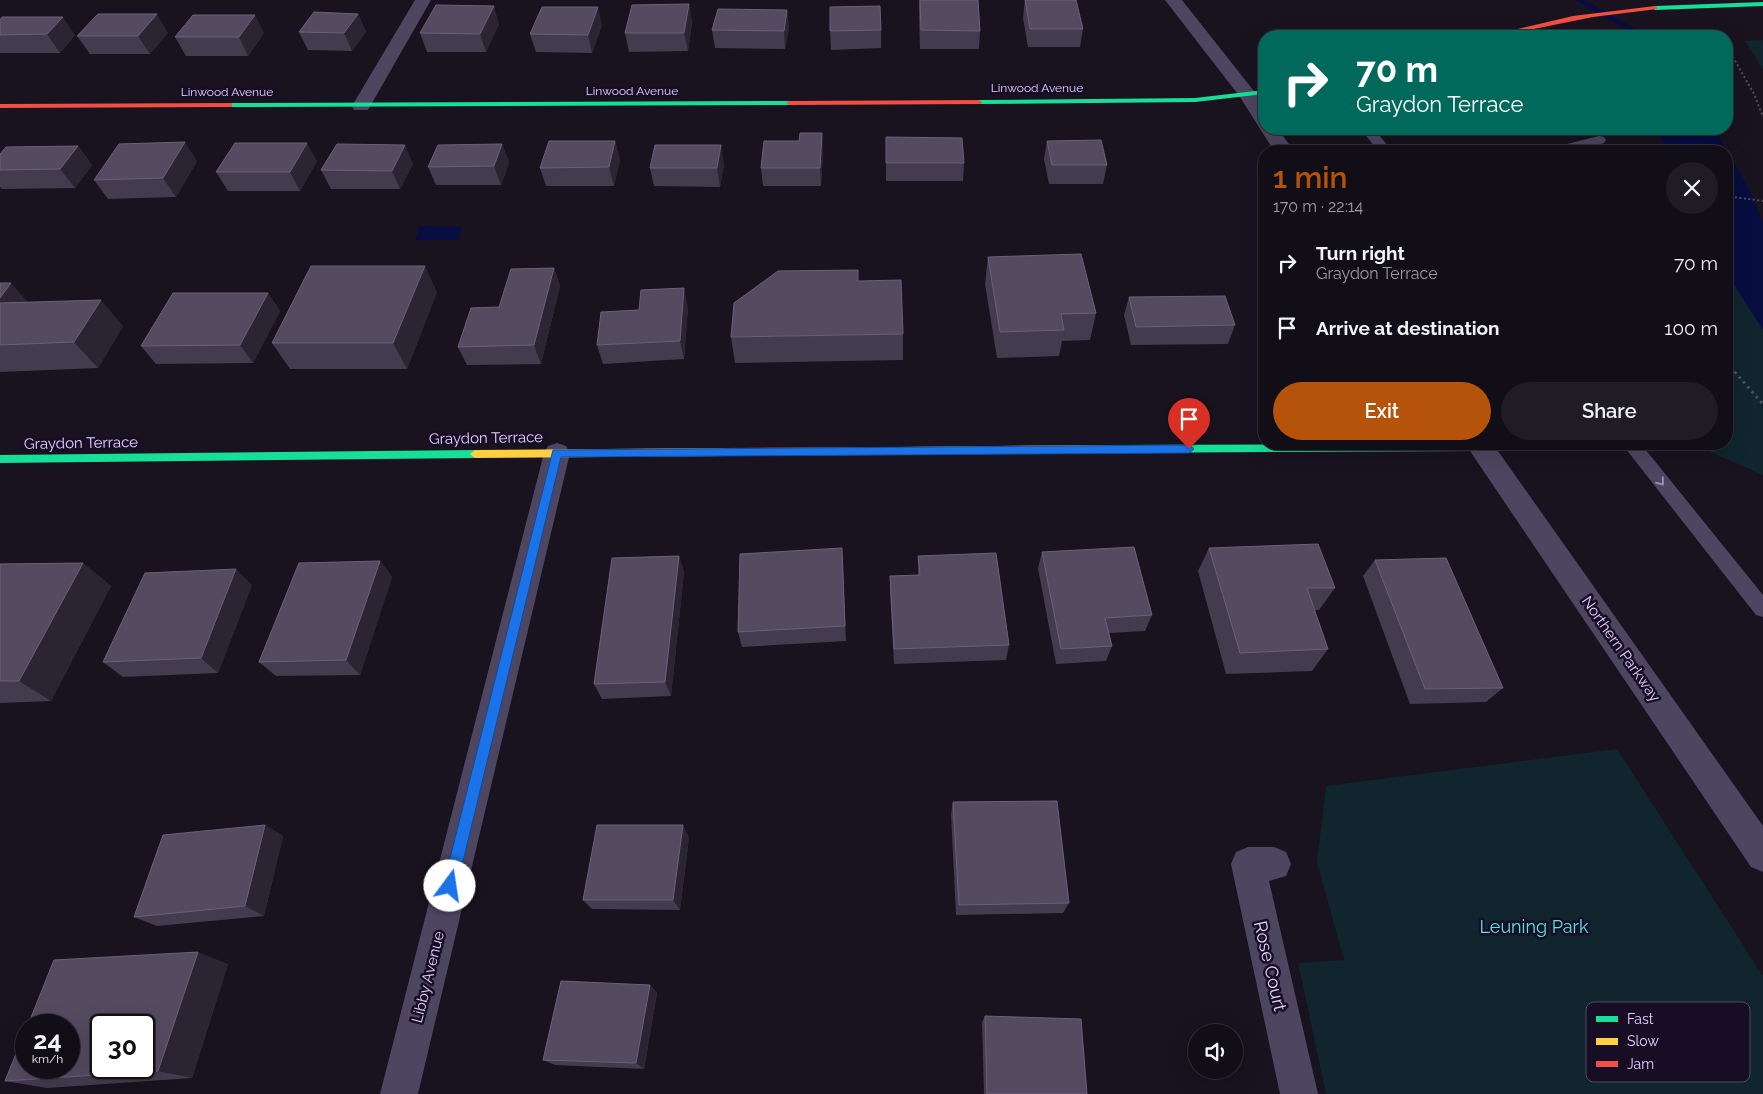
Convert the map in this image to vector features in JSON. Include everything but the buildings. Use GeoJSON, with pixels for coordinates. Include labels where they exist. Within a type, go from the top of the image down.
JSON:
{"type":"FeatureCollection","features":[{"type":"Feature","properties":{"kind":"main road"},"geometry":{"type":"LineString","coordinates":[[1518,30],[1618,10],[1763,4]]}},
{"type":"Feature","properties":{"kind":"main road","name":"Linwood Avenue"},"geometry":{"type":"LineString","coordinates":[[0,106],[1089,102],[1195,100],[1256,93]]}},
{"type":"Feature","properties":{"kind":"main road","name":"Graydon Terrace"},"geometry":{"type":"LineString","coordinates":[[0,459],[1258,448]]}},
{"type":"Feature","properties":{"kind":"street"},"geometry":{"type":"LineString","coordinates":[[361,106],[424,0]]}},
{"type":"Feature","properties":{"kind":"street"},"geometry":{"type":"LineString","coordinates":[[1174,0],[1256,93]]}},
{"type":"Feature","properties":{"kind":"street","name":"Northern Parkway"},"geometry":{"type":"LineString","coordinates":[[1483,450],[1763,855]]}},
{"type":"Feature","properties":{"kind":"street","name":"Libby Avenue"},"geometry":{"type":"LineString","coordinates":[[399,1094],[556,453]]}},
{"type":"Feature","properties":{"kind":"street","name":"Rose Court"},"geometry":{"type":"LineString","coordinates":[[1274,864],[1248,864],[1299,1094]]}},
{"type":"Feature","properties":{"kind":"lane"},"geometry":{"type":"LineString","coordinates":[[1373,135],[1380,145]]}},
{"type":"Feature","properties":{"kind":"lane"},"geometry":{"type":"LineString","coordinates":[[1580,145],[1600,140]]}},
{"type":"Feature","properties":{"kind":"lane"},"geometry":{"type":"LineString","coordinates":[[1636,450],[1763,609]]}},
{"type":"Feature","properties":{"kind":"path"},"geometry":{"type":"LineString","coordinates":[[1733,57],[1754,94],[1763,117]]}},
{"type":"Feature","properties":{"kind":"path"},"geometry":{"type":"LineString","coordinates":[[1733,197],[1763,201]]}},
{"type":"Feature","properties":{"kind":"path"},"geometry":{"type":"LineString","coordinates":[[1733,370],[1763,404]]}},
{"type":"Feature","properties":{"kind":"green space"},"geometry":{"type":"Polygon","coordinates":[[[1763,40],[1763,70],[1745,41],[1763,40]]]}},
{"type":"Feature","properties":{"kind":"green space"},"geometry":{"type":"Polygon","coordinates":[[[1763,257],[1763,475],[1706,450],[1733,450],[1733,271],[1763,257]]]}},
{"type":"Feature","properties":{"kind":"green space","name":"Leuning Park"},"geometry":{"type":"Polygon","coordinates":[[[1617,749],[1763,976],[1763,1094],[1326,1094],[1298,963],[1344,960],[1317,862],[1326,786],[1617,749]]]}},
{"type":"Feature","properties":{"kind":"shaded area"},"geometry":{"type":"Polygon","coordinates":[[[1661,135],[1718,135],[1723,145],[1663,145],[1661,135]]]}},
{"type":"Feature","properties":{"kind":"shaded area"},"geometry":{"type":"Polygon","coordinates":[[[1733,161],[1748,187],[1763,222],[1763,330],[1733,283],[1733,161]]]}},
{"type":"Feature","properties":{"kind":"shaded area"},"geometry":{"type":"Polygon","coordinates":[[[420,226],[461,227],[458,240],[415,240],[420,226]]]}},
{"type":"Feature","properties":{"kind":"waterway"},"geometry":{"type":"LineString","coordinates":[[1579,0],[1633,30]]}},
{"type":"Feature","properties":{"kind":"traffic: fast"},"geometry":{"type":"LineString","coordinates":[[1655,8],[1763,4]]}},
{"type":"Feature","properties":{"kind":"traffic: fast"},"geometry":{"type":"LineString","coordinates":[[978,102],[1195,100],[1258,93]]}},
{"type":"Feature","properties":{"kind":"traffic: fast"},"geometry":{"type":"LineString","coordinates":[[229,105],[790,103]]}},
{"type":"Feature","properties":{"kind":"traffic: fast"},"geometry":{"type":"LineString","coordinates":[[1104,449],[1258,448]]}},
{"type":"Feature","properties":{"kind":"traffic: fast"},"geometry":{"type":"LineString","coordinates":[[0,459],[475,454]]}},
{"type":"Feature","properties":{"kind":"traffic: slow"},"geometry":{"type":"LineString","coordinates":[[900,451],[1104,449]]}},
{"type":"Feature","properties":{"kind":"traffic: slow"},"geometry":{"type":"LineString","coordinates":[[475,454],[727,452]]}},
{"type":"Feature","properties":{"kind":"traffic: jam"},"geometry":{"type":"LineString","coordinates":[[1518,30],[1593,15],[1655,8]]}},
{"type":"Feature","properties":{"kind":"traffic: jam"},"geometry":{"type":"LineString","coordinates":[[790,103],[978,102]]}},
{"type":"Feature","properties":{"kind":"traffic: jam"},"geometry":{"type":"LineString","coordinates":[[0,106],[229,105]]}},
{"type":"Feature","properties":{"kind":"traffic: jam"},"geometry":{"type":"LineString","coordinates":[[727,452],[900,451]]}},
{"type":"Feature","properties":{"kind":"route"},"geometry":{"type":"LineString","coordinates":[[450,886],[556,453],[1189,449]]}}]}
